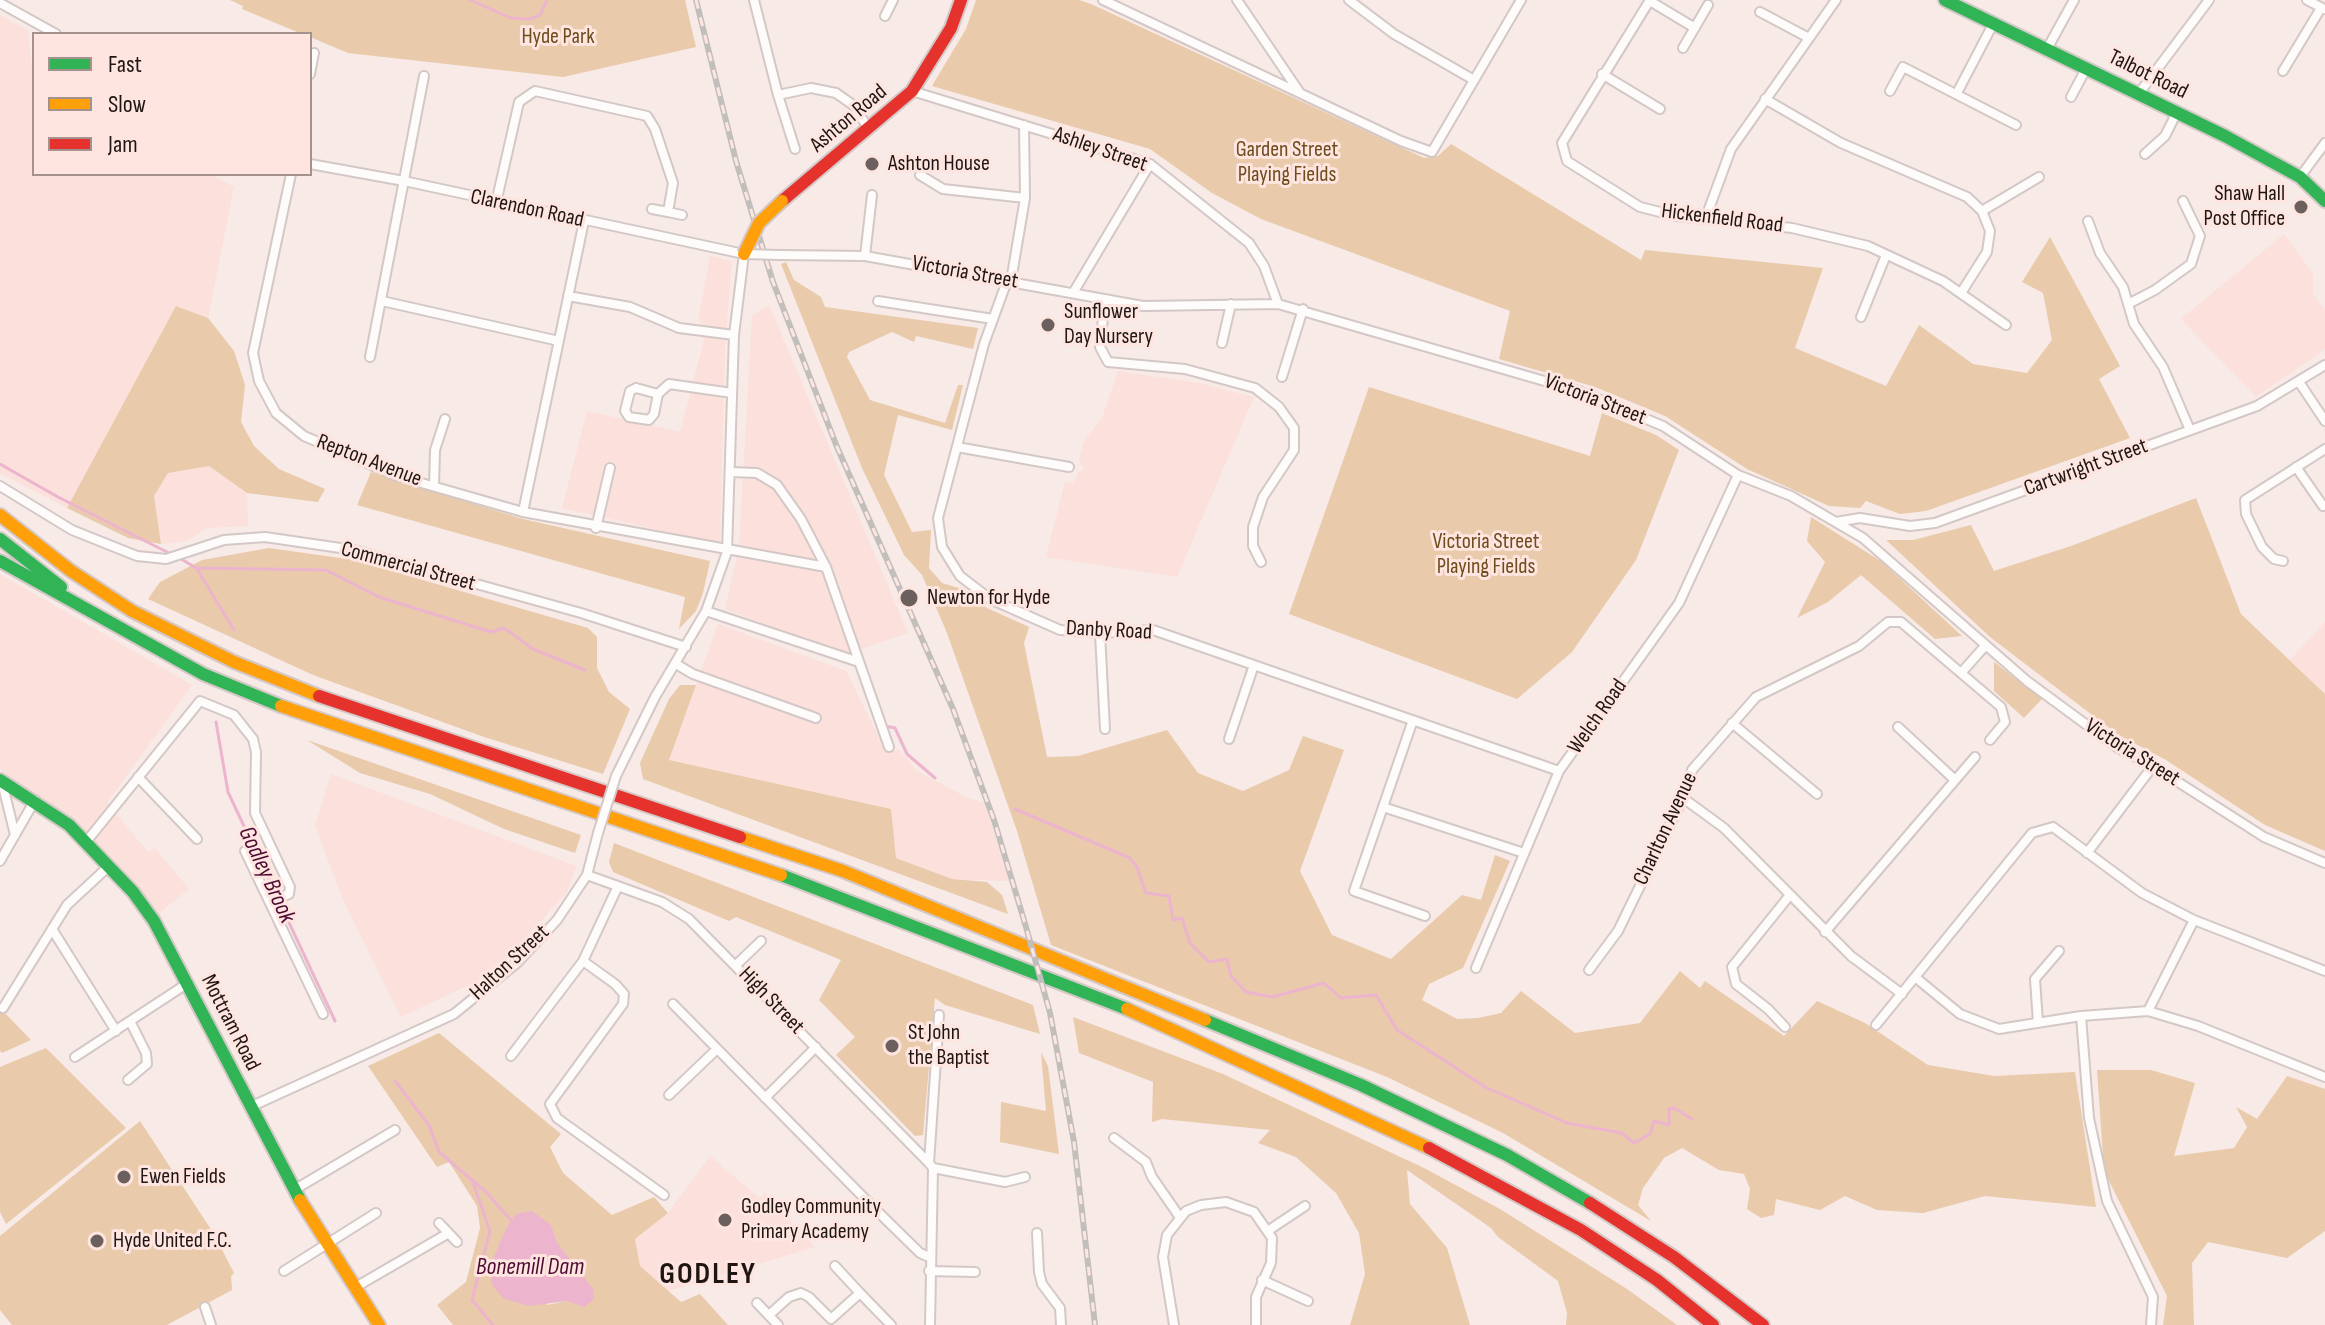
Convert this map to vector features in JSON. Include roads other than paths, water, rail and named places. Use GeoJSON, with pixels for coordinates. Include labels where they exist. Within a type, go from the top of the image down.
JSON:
{"type":"FeatureCollection","features":[{"type":"Feature","properties":{"kind":"main road","name":"Ashton Road"},"geometry":{"type":"LineString","coordinates":[[744,254],[759,223],[912,91],[951,28],[961,0]]}},
{"type":"Feature","properties":{"kind":"main road","name":"Talbot Road"},"geometry":{"type":"LineString","coordinates":[[1950,1],[1992,26],[2140,92],[2300,177],[2325,201]]}},
{"type":"Feature","properties":{"kind":"main road"},"geometry":{"type":"LineString","coordinates":[[0,515],[71,571],[132,611],[260,673],[361,712],[843,871],[1179,1009],[1414,1110],[1507,1155],[1594,1205],[1674,1257],[1763,1325]]}},
{"type":"Feature","properties":{"kind":"main road"},"geometry":{"type":"LineString","coordinates":[[0,539],[100,618]]}},
{"type":"Feature","properties":{"kind":"main road"},"geometry":{"type":"LineString","coordinates":[[0,561],[203,674],[319,722],[832,892],[1145,1016],[1399,1132],[1581,1230],[1657,1280],[1713,1325]]}},
{"type":"Feature","properties":{"kind":"main road","name":"Mottram Road"},"geometry":{"type":"LineString","coordinates":[[1,780],[35,800],[86,842],[154,921],[294,1190],[379,1325]]}},
{"type":"Feature","properties":{"kind":"street"},"geometry":{"type":"LineString","coordinates":[[754,0],[795,149]]}},
{"type":"Feature","properties":{"kind":"street"},"geometry":{"type":"LineString","coordinates":[[885,16],[892,0]]}},
{"type":"Feature","properties":{"kind":"street"},"geometry":{"type":"LineString","coordinates":[[1237,0],[1301,94]]}},
{"type":"Feature","properties":{"kind":"street"},"geometry":{"type":"LineString","coordinates":[[1349,0],[1392,33],[1474,80]]}},
{"type":"Feature","properties":{"kind":"street"},"geometry":{"type":"LineString","coordinates":[[1107,1],[1401,141],[1432,152],[1521,0]]}},
{"type":"Feature","properties":{"kind":"street"},"geometry":{"type":"LineString","coordinates":[[1650,0],[1695,28]]}},
{"type":"Feature","properties":{"kind":"street","name":"Hickenfield Road"},"geometry":{"type":"LineString","coordinates":[[1650,0],[1562,143],[1567,161],[1640,207],[1676,216],[1792,228],[1868,246],[1961,293],[2006,325]]}},
{"type":"Feature","properties":{"kind":"street"},"geometry":{"type":"LineString","coordinates":[[1706,217],[1731,149],[1836,0]]}},
{"type":"Feature","properties":{"kind":"street"},"geometry":{"type":"LineString","coordinates":[[2047,49],[2074,0]]}},
{"type":"Feature","properties":{"kind":"street"},"geometry":{"type":"LineString","coordinates":[[2140,92],[2209,0]]}},
{"type":"Feature","properties":{"kind":"street"},"geometry":{"type":"LineString","coordinates":[[2283,71],[2323,9],[2307,0]]}},
{"type":"Feature","properties":{"kind":"street"},"geometry":{"type":"LineString","coordinates":[[0,3],[52,32]]}},
{"type":"Feature","properties":{"kind":"street"},"geometry":{"type":"LineString","coordinates":[[1683,48],[1708,5]]}},
{"type":"Feature","properties":{"kind":"street"},"geometry":{"type":"LineString","coordinates":[[1760,12],[1809,38]]}},
{"type":"Feature","properties":{"kind":"street"},"geometry":{"type":"LineString","coordinates":[[1957,93],[1992,26]]}},
{"type":"Feature","properties":{"kind":"street"},"geometry":{"type":"LineString","coordinates":[[312,64],[314,53]]}},
{"type":"Feature","properties":{"kind":"street"},"geometry":{"type":"LineString","coordinates":[[1890,91],[1903,67],[2016,125]]}},
{"type":"Feature","properties":{"kind":"street"},"geometry":{"type":"LineString","coordinates":[[2071,97],[2087,67]]}},
{"type":"Feature","properties":{"kind":"street"},"geometry":{"type":"LineString","coordinates":[[1602,74],[1660,109]]}},
{"type":"Feature","properties":{"kind":"street"},"geometry":{"type":"LineString","coordinates":[[370,357],[424,76]]}},
{"type":"Feature","properties":{"kind":"street"},"geometry":{"type":"LineString","coordinates":[[778,95],[811,88],[836,93],[853,105],[869,129]]}},
{"type":"Feature","properties":{"kind":"street"},"geometry":{"type":"LineString","coordinates":[[496,203],[519,102],[535,91],[647,116],[673,183],[668,212]]}},
{"type":"Feature","properties":{"kind":"street","name":"Ashley Street"},"geometry":{"type":"LineString","coordinates":[[912,91],[1150,164],[1249,243],[1264,266],[1278,304]]}},
{"type":"Feature","properties":{"kind":"street"},"geometry":{"type":"LineString","coordinates":[[1765,99],[1841,143],[1967,197],[1982,211],[1990,231],[1987,252],[1961,293]]}},
{"type":"Feature","properties":{"kind":"street"},"geometry":{"type":"LineString","coordinates":[[2145,154],[2165,136],[2177,112]]}},
{"type":"Feature","properties":{"kind":"street","name":"Danby Road"},"geometry":{"type":"LineString","coordinates":[[1024,125],[1025,198],[1009,281],[993,319],[938,518],[942,547],[960,576],[990,599],[1060,630],[1100,633],[1153,630],[1559,771]]}},
{"type":"Feature","properties":{"kind":"street"},"geometry":{"type":"LineString","coordinates":[[2300,177],[2325,143]]}},
{"type":"Feature","properties":{"kind":"street","name":"Clarendon Road"},"geometry":{"type":"LineString","coordinates":[[312,164],[404,181],[744,254]]}},
{"type":"Feature","properties":{"kind":"street"},"geometry":{"type":"LineString","coordinates":[[1073,293],[1150,164]]}},
{"type":"Feature","properties":{"kind":"street"},"geometry":{"type":"LineString","coordinates":[[920,175],[943,189],[1025,198]]}},
{"type":"Feature","properties":{"kind":"street","name":"Repton Avenue"},"geometry":{"type":"LineString","coordinates":[[291,176],[253,353],[259,381],[276,413],[304,436],[397,476],[523,512],[727,552],[826,567]]}},
{"type":"Feature","properties":{"kind":"street"},"geometry":{"type":"LineString","coordinates":[[1982,211],[2039,177]]}},
{"type":"Feature","properties":{"kind":"street"},"geometry":{"type":"LineString","coordinates":[[865,256],[872,195]]}},
{"type":"Feature","properties":{"kind":"street"},"geometry":{"type":"LineString","coordinates":[[2128,304],[2155,290],[2191,264],[2200,236],[2183,201]]}},
{"type":"Feature","properties":{"kind":"street"},"geometry":{"type":"LineString","coordinates":[[652,209],[682,215]]}},
{"type":"Feature","properties":{"kind":"street"},"geometry":{"type":"LineString","coordinates":[[523,512],[584,221]]}},
{"type":"Feature","properties":{"kind":"street"},"geometry":{"type":"LineString","coordinates":[[2088,221],[2100,253],[2123,287],[2134,324],[2163,367],[2190,430]]}},
{"type":"Feature","properties":{"kind":"street","name":"Victoria Street"},"geometry":{"type":"LineString","coordinates":[[744,254],[865,256],[1143,306],[1278,304],[1579,391],[1663,426],[1738,475],[1791,496],[1836,522],[1885,554],[1985,646],[2118,748],[2153,766],[2264,837],[2325,863]]}},
{"type":"Feature","properties":{"kind":"street","name":"Halton Street"},"geometry":{"type":"LineString","coordinates":[[250,1107],[454,1014],[518,962],[557,920],[587,875],[616,776],[706,611],[727,552],[734,335],[744,254]]}},
{"type":"Feature","properties":{"kind":"street"},"geometry":{"type":"LineString","coordinates":[[1861,317],[1886,255]]}},
{"type":"Feature","properties":{"kind":"street"},"geometry":{"type":"LineString","coordinates":[[568,296],[630,307],[679,328],[734,335]]}},
{"type":"Feature","properties":{"kind":"street"},"geometry":{"type":"LineString","coordinates":[[1105,299],[1100,347],[1108,362],[1185,369],[1255,388],[1279,407],[1294,428],[1294,450],[1263,497],[1253,527],[1253,546],[1261,562]]}},
{"type":"Feature","properties":{"kind":"street"},"geometry":{"type":"LineString","coordinates":[[382,301],[559,341]]}},
{"type":"Feature","properties":{"kind":"street"},"geometry":{"type":"LineString","coordinates":[[878,301],[993,319]]}},
{"type":"Feature","properties":{"kind":"street"},"geometry":{"type":"LineString","coordinates":[[1222,343],[1231,304]]}},
{"type":"Feature","properties":{"kind":"street"},"geometry":{"type":"LineString","coordinates":[[1282,377],[1303,309]]}},
{"type":"Feature","properties":{"kind":"street","name":"Cartwright Street"},"geometry":{"type":"LineString","coordinates":[[1836,522],[1860,518],[1910,526],[1935,523],[2257,406],[2325,365]]}},
{"type":"Feature","properties":{"kind":"street"},"geometry":{"type":"LineString","coordinates":[[2299,382],[2325,421]]}},
{"type":"Feature","properties":{"kind":"street"},"geometry":{"type":"LineString","coordinates":[[658,394],[636,388],[630,391],[625,411],[629,417],[649,420],[654,414],[658,394],[669,384],[732,393]]}},
{"type":"Feature","properties":{"kind":"street"},"geometry":{"type":"LineString","coordinates":[[434,486],[435,450],[445,419]]}},
{"type":"Feature","properties":{"kind":"street"},"geometry":{"type":"LineString","coordinates":[[957,447],[1069,467]]}},
{"type":"Feature","properties":{"kind":"street"},"geometry":{"type":"LineString","coordinates":[[2283,561],[2274,559],[2262,547],[2246,514],[2245,500],[2325,449]]}},
{"type":"Feature","properties":{"kind":"street"},"geometry":{"type":"LineString","coordinates":[[2296,467],[2323,506]]}},
{"type":"Feature","properties":{"kind":"street"},"geometry":{"type":"LineString","coordinates":[[596,528],[610,468]]}},
{"type":"Feature","properties":{"kind":"street"},"geometry":{"type":"LineString","coordinates":[[731,472],[757,473],[777,485],[801,519],[826,567],[889,747]]}},
{"type":"Feature","properties":{"kind":"street","name":"Welch Road"},"geometry":{"type":"LineString","coordinates":[[1476,968],[1559,771],[1679,603],[1738,475]]}},
{"type":"Feature","properties":{"kind":"street","name":"Commercial Street"},"geometry":{"type":"LineString","coordinates":[[0,486],[72,530],[103,545],[137,556],[166,559],[224,540],[265,537],[354,550],[581,613],[686,647]]}},
{"type":"Feature","properties":{"kind":"street"},"geometry":{"type":"LineString","coordinates":[[706,611],[859,662]]}},
{"type":"Feature","properties":{"kind":"street","name":"Charlton Avenue"},"geometry":{"type":"LineString","coordinates":[[1589,970],[1618,931],[1683,798],[1692,770],[1756,697],[1859,646],[1888,622],[1901,622],[2001,707],[2005,722],[1990,740]]}},
{"type":"Feature","properties":{"kind":"street"},"geometry":{"type":"LineString","coordinates":[[1100,633],[1105,729]]}},
{"type":"Feature","properties":{"kind":"street"},"geometry":{"type":"LineString","coordinates":[[1961,673],[1985,646]]}},
{"type":"Feature","properties":{"kind":"street"},"geometry":{"type":"LineString","coordinates":[[676,664],[693,674],[816,718]]}},
{"type":"Feature","properties":{"kind":"street"},"geometry":{"type":"LineString","coordinates":[[1229,739],[1254,665]]}},
{"type":"Feature","properties":{"kind":"street"},"geometry":{"type":"LineString","coordinates":[[86,842],[200,701],[242,721],[256,752],[255,813],[290,887],[284,896],[271,902]]}},
{"type":"Feature","properties":{"kind":"street"},"geometry":{"type":"LineString","coordinates":[[1413,720],[1354,891],[1425,916]]}},
{"type":"Feature","properties":{"kind":"street"},"geometry":{"type":"LineString","coordinates":[[1732,723],[1817,794]]}},
{"type":"Feature","properties":{"kind":"street"},"geometry":{"type":"LineString","coordinates":[[1898,727],[1955,780]]}},
{"type":"Feature","properties":{"kind":"street"},"geometry":{"type":"LineString","coordinates":[[1825,932],[1975,757]]}},
{"type":"Feature","properties":{"kind":"street"},"geometry":{"type":"LineString","coordinates":[[2087,853],[2153,766]]}},
{"type":"Feature","properties":{"kind":"street"},"geometry":{"type":"LineString","coordinates":[[138,777],[197,839]]}},
{"type":"Feature","properties":{"kind":"street"},"geometry":{"type":"LineString","coordinates":[[1,780],[16,835]]}},
{"type":"Feature","properties":{"kind":"street"},"geometry":{"type":"LineString","coordinates":[[1683,798],[1724,828],[1825,932],[1902,994]]}},
{"type":"Feature","properties":{"kind":"street"},"geometry":{"type":"LineString","coordinates":[[0,861],[35,800]]}},
{"type":"Feature","properties":{"kind":"street"},"geometry":{"type":"LineString","coordinates":[[1383,807],[1524,853]]}},
{"type":"Feature","properties":{"kind":"street"},"geometry":{"type":"LineString","coordinates":[[1876,1025],[2032,833],[2053,827],[2142,893],[2194,920],[2325,971]]}},
{"type":"Feature","properties":{"kind":"street"},"geometry":{"type":"LineString","coordinates":[[245,851],[323,1014]]}},
{"type":"Feature","properties":{"kind":"street"},"geometry":{"type":"LineString","coordinates":[[3,1008],[74,897],[109,866]]}},
{"type":"Feature","properties":{"kind":"street","name":"High Street"},"geometry":{"type":"LineString","coordinates":[[587,875],[662,902],[689,919],[931,1165]]}},
{"type":"Feature","properties":{"kind":"street"},"geometry":{"type":"LineString","coordinates":[[511,1056],[583,961],[618,886]]}},
{"type":"Feature","properties":{"kind":"street"},"geometry":{"type":"LineString","coordinates":[[1785,1027],[1736,984],[1732,967],[1790,895]]}},
{"type":"Feature","properties":{"kind":"street"},"geometry":{"type":"LineString","coordinates":[[2148,1011],[2194,920]]}},
{"type":"Feature","properties":{"kind":"street"},"geometry":{"type":"LineString","coordinates":[[52,929],[116,1031]]}},
{"type":"Feature","properties":{"kind":"street"},"geometry":{"type":"LineString","coordinates":[[736,965],[761,941]]}},
{"type":"Feature","properties":{"kind":"street"},"geometry":{"type":"LineString","coordinates":[[2038,1023],[2035,979],[2059,951]]}},
{"type":"Feature","properties":{"kind":"street"},"geometry":{"type":"LineString","coordinates":[[583,961],[615,984],[624,994],[623,1004],[550,1104],[557,1118],[664,1195]]}},
{"type":"Feature","properties":{"kind":"street"},"geometry":{"type":"LineString","coordinates":[[1915,977],[1960,1014],[1999,1029],[2081,1016],[2148,1011],[2198,1026],[2325,1077]]}},
{"type":"Feature","properties":{"kind":"street"},"geometry":{"type":"LineString","coordinates":[[75,1057],[188,983]]}},
{"type":"Feature","properties":{"kind":"street"},"geometry":{"type":"LineString","coordinates":[[673,1004],[920,1253],[929,1257]]}},
{"type":"Feature","properties":{"kind":"street"},"geometry":{"type":"LineString","coordinates":[[930,1325],[931,1165],[939,1015]]}},
{"type":"Feature","properties":{"kind":"street"},"geometry":{"type":"LineString","coordinates":[[2081,1016],[2089,1118],[2107,1201],[2153,1297],[2151,1325]]}},
{"type":"Feature","properties":{"kind":"street"},"geometry":{"type":"LineString","coordinates":[[128,1080],[147,1064],[146,1053],[130,1021]]}},
{"type":"Feature","properties":{"kind":"street"},"geometry":{"type":"LineString","coordinates":[[765,1098],[816,1047]]}},
{"type":"Feature","properties":{"kind":"street"},"geometry":{"type":"LineString","coordinates":[[669,1095],[717,1049]]}},
{"type":"Feature","properties":{"kind":"street"},"geometry":{"type":"LineString","coordinates":[[294,1190],[395,1130]]}},
{"type":"Feature","properties":{"kind":"street"},"geometry":{"type":"LineString","coordinates":[[1114,1138],[1146,1162],[1152,1177],[1179,1216]]}},
{"type":"Feature","properties":{"kind":"street"},"geometry":{"type":"LineString","coordinates":[[931,1165],[1005,1182],[1025,1177]]}},
{"type":"Feature","properties":{"kind":"street"},"geometry":{"type":"LineString","coordinates":[[1174,1325],[1163,1250],[1170,1228],[1179,1216],[1201,1205],[1226,1202],[1254,1212],[1269,1230],[1272,1255],[1254,1305],[1256,1325]]}},
{"type":"Feature","properties":{"kind":"street"},"geometry":{"type":"LineString","coordinates":[[1269,1230],[1305,1206]]}},
{"type":"Feature","properties":{"kind":"street"},"geometry":{"type":"LineString","coordinates":[[284,1271],[376,1213]]}},
{"type":"Feature","properties":{"kind":"street"},"geometry":{"type":"LineString","coordinates":[[439,1223],[457,1242]]}},
{"type":"Feature","properties":{"kind":"street"},"geometry":{"type":"LineString","coordinates":[[1037,1233],[1042,1284],[1060,1308],[1061,1325]]}},
{"type":"Feature","properties":{"kind":"street"},"geometry":{"type":"LineString","coordinates":[[354,1288],[447,1234]]}},
{"type":"Feature","properties":{"kind":"street"},"geometry":{"type":"LineString","coordinates":[[835,1266],[891,1325]]}},
{"type":"Feature","properties":{"kind":"street"},"geometry":{"type":"LineString","coordinates":[[929,1271],[975,1272]]}},
{"type":"Feature","properties":{"kind":"street"},"geometry":{"type":"LineString","coordinates":[[1262,1280],[1308,1301]]}},
{"type":"Feature","properties":{"kind":"street"},"geometry":{"type":"LineString","coordinates":[[769,1315],[789,1297],[801,1293],[834,1322],[860,1293]]}},
{"type":"Feature","properties":{"kind":"street"},"geometry":{"type":"LineString","coordinates":[[757,1303],[778,1325]]}},
{"type":"Feature","properties":{"kind":"street"},"geometry":{"type":"LineString","coordinates":[[205,1307],[211,1325]]}},
{"type":"Feature","properties":{"kind":"water","name":"Bonemill Dam"},"geometry":{"type":"Polygon","coordinates":[[[532,1211],[551,1225],[557,1243],[593,1289],[594,1299],[584,1307],[567,1301],[529,1306],[503,1298],[491,1283],[494,1257],[506,1229],[516,1214],[532,1211]]]}},
{"type":"Feature","properties":{"kind":"waterway"},"geometry":{"type":"LineString","coordinates":[[470,0],[511,18],[530,19],[540,15],[547,0]]}},
{"type":"Feature","properties":{"kind":"waterway"},"geometry":{"type":"LineString","coordinates":[[0,464],[171,554]]}},
{"type":"Feature","properties":{"kind":"waterway"},"geometry":{"type":"LineString","coordinates":[[178,557],[196,568],[326,570],[379,597],[491,632],[504,628],[533,649],[585,670]]}},
{"type":"Feature","properties":{"kind":"waterway","name":"Godley Brook"},"geometry":{"type":"LineString","coordinates":[[197,569],[234,630]]}},
{"type":"Feature","properties":{"kind":"waterway","name":"Godley Brook"},"geometry":{"type":"LineString","coordinates":[[216,722],[228,792],[335,1021]]}},
{"type":"Feature","properties":{"kind":"waterway"},"geometry":{"type":"LineString","coordinates":[[885,726],[895,728],[907,754],[935,778]]}},
{"type":"Feature","properties":{"kind":"waterway"},"geometry":{"type":"LineString","coordinates":[[1015,809],[1130,858],[1137,867],[1146,893],[1169,896],[1173,920],[1182,918],[1190,943],[1209,962],[1227,959],[1231,976],[1246,992],[1272,997],[1324,983],[1341,998],[1376,995],[1397,1030],[1487,1088],[1567,1123],[1622,1133],[1634,1143],[1650,1134],[1654,1121],[1669,1125],[1669,1109],[1674,1108],[1692,1119]]}},
{"type":"Feature","properties":{"kind":"waterway","name":"Godley Brook"},"geometry":{"type":"LineString","coordinates":[[395,1081],[429,1125],[439,1152],[485,1191],[511,1220]]}},
{"type":"Feature","properties":{"kind":"waterway"},"geometry":{"type":"LineString","coordinates":[[473,1183],[490,1231],[472,1300],[493,1325]]}},
{"type":"Feature","properties":{"kind":"railway"},"geometry":{"type":"LineString","coordinates":[[696,0],[736,161],[773,282],[837,447],[953,709],[994,820],[1050,1013],[1074,1142],[1095,1325]]}},
{"type":"Feature","properties":{"kind":"place","name":"Ashton House"},"geometry":{"type":"Point","coordinates":[872,164]}},
{"type":"Feature","properties":{"kind":"place","name":"Shaw Hall Post Office"},"geometry":{"type":"Point","coordinates":[2301,207]}},
{"type":"Feature","properties":{"kind":"place","name":"Sunflower Day Nursery"},"geometry":{"type":"Point","coordinates":[1048,325]}},
{"type":"Feature","properties":{"kind":"place","name":"Newton for Hyde"},"geometry":{"type":"Point","coordinates":[909,598]}},
{"type":"Feature","properties":{"kind":"place","name":"St John the Baptist"},"geometry":{"type":"Point","coordinates":[892,1046]}},
{"type":"Feature","properties":{"kind":"place","name":"Ewen Fields"},"geometry":{"type":"Point","coordinates":[124,1177]}},
{"type":"Feature","properties":{"kind":"place","name":"Godley Community Primary Academy"},"geometry":{"type":"Point","coordinates":[725,1220]}},
{"type":"Feature","properties":{"kind":"place","name":"Hyde United F.C."},"geometry":{"type":"Point","coordinates":[97,1241]}},
{"type":"Feature","properties":{"kind":"district","name":"GODLEY"},"geometry":{"type":"Point","coordinates":[708,1275]}},
{"type":"Feature","properties":{"kind":"park label","name":"Hyde Park"},"geometry":{"type":"Point","coordinates":[558,37]}},
{"type":"Feature","properties":{"kind":"park label","name":"Garden Street Playing Fields"},"geometry":{"type":"Point","coordinates":[1287,162]}},
{"type":"Feature","properties":{"kind":"park label","name":"Victoria Street Playing Fields"},"geometry":{"type":"Point","coordinates":[1486,554]}}]}
